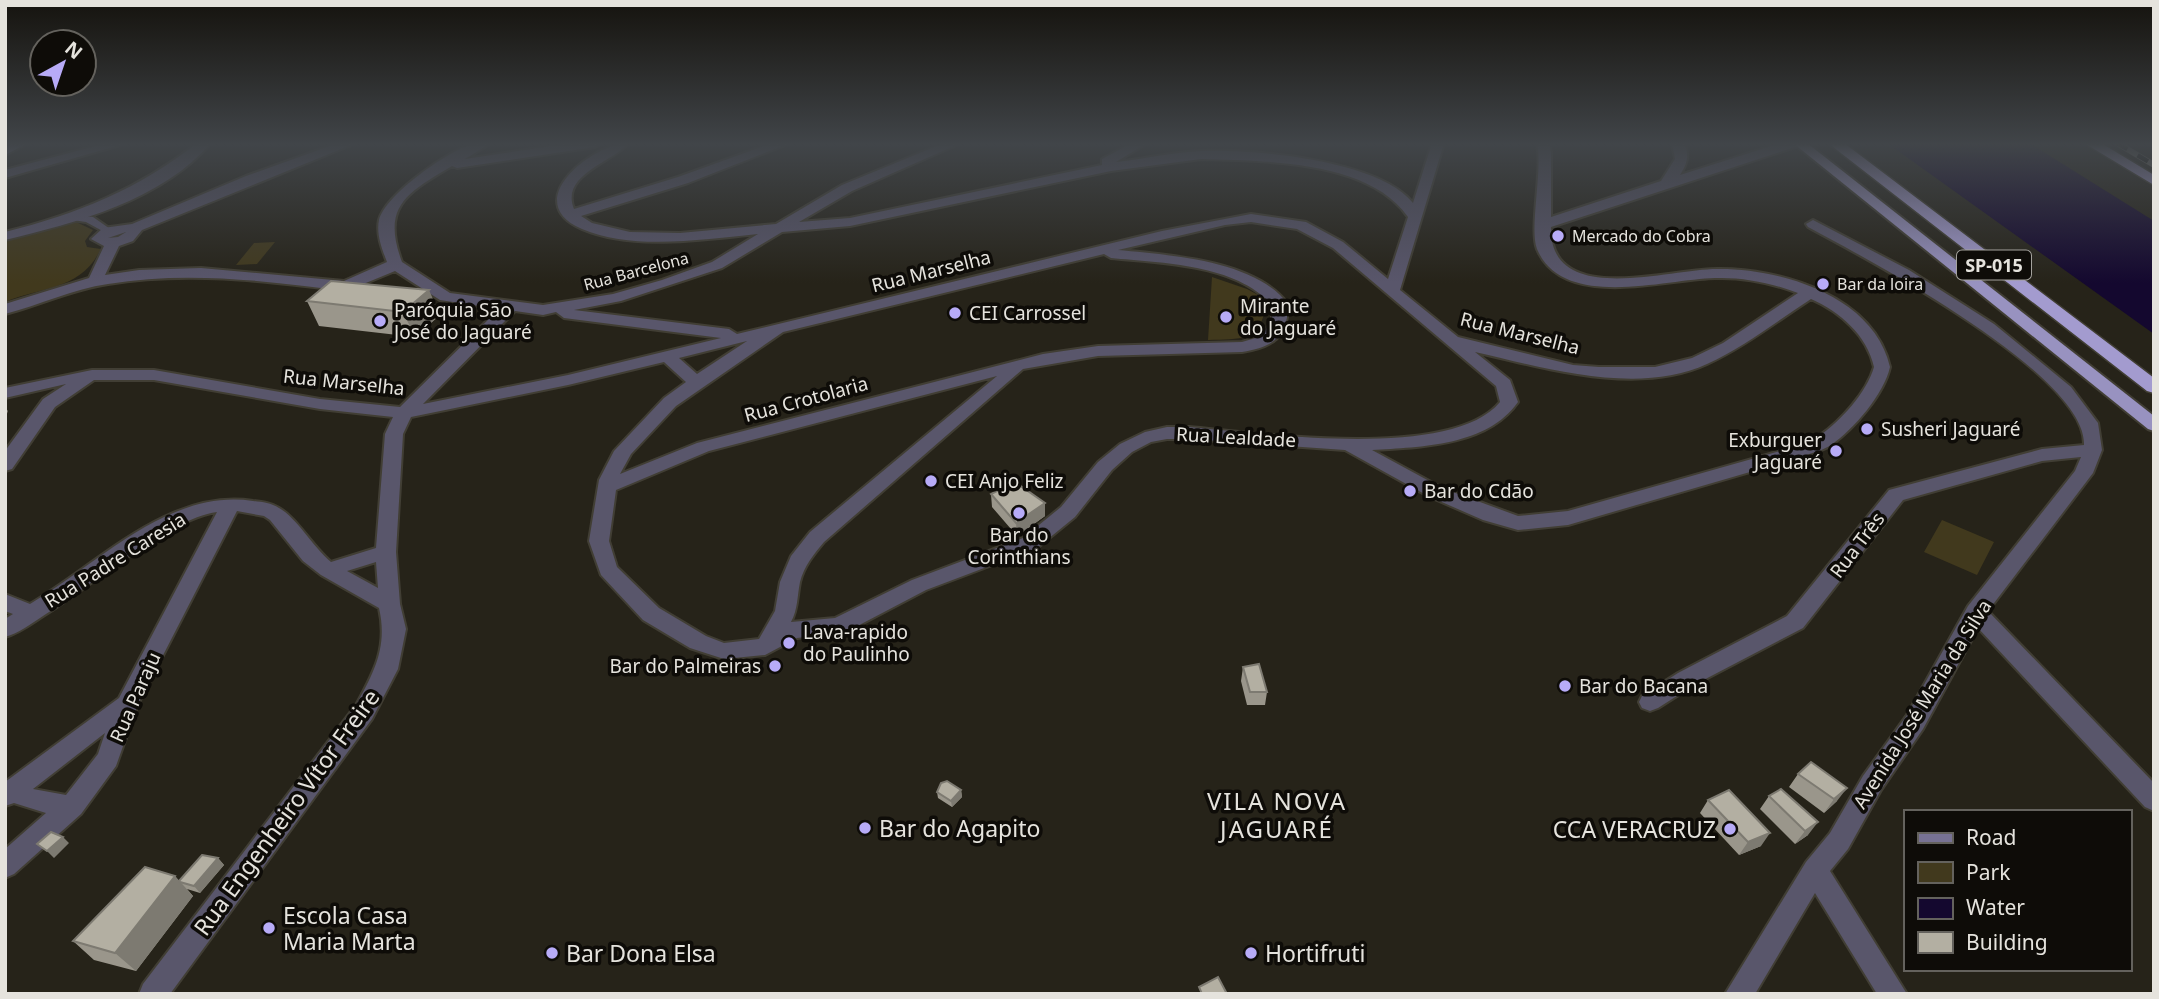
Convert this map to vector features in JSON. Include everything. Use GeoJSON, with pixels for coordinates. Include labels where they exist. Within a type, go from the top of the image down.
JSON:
{"type":"FeatureCollection","features":[{"type":"Feature","properties":{"kind":"highway"},"geometry":{"type":"LineString","coordinates":[[1858,190],[2154,425]]}},
{"type":"Feature","properties":{"kind":"highway","name":"SP-015"},"geometry":{"type":"LineString","coordinates":[[1896,190],[2154,387]]}},
{"type":"Feature","properties":{"kind":"highway"},"geometry":{"type":"LineString","coordinates":[[1994,264],[2042,310],[2154,404]]}},
{"type":"Feature","properties":{"kind":"street"},"geometry":{"type":"LineString","coordinates":[[5,236],[69,217],[133,190]]}},
{"type":"Feature","properties":{"kind":"street"},"geometry":{"type":"LineString","coordinates":[[69,217],[89,219],[111,237],[131,236],[135,232],[133,229],[226,190]]}},
{"type":"Feature","properties":{"kind":"street"},"geometry":{"type":"LineString","coordinates":[[345,286],[380,273],[395,264],[387,239],[387,216],[409,190]]}},
{"type":"Feature","properties":{"kind":"street"},"geometry":{"type":"LineString","coordinates":[[564,190],[563,200],[569,215],[600,231],[630,236],[680,237],[850,222],[1005,190]]}},
{"type":"Feature","properties":{"kind":"street"},"geometry":{"type":"LineString","coordinates":[[569,215],[655,190]]}},
{"type":"Feature","properties":{"kind":"street","name":"Rua Barcelona"},"geometry":{"type":"LineString","coordinates":[[395,264],[446,297],[543,310],[615,298],[717,265],[844,190]]}},
{"type":"Feature","properties":{"kind":"street"},"geometry":{"type":"LineString","coordinates":[[1389,190],[1405,202],[1414,215]]}},
{"type":"Feature","properties":{"kind":"street"},"geometry":{"type":"LineString","coordinates":[[1392,292],[1422,190]]}},
{"type":"Feature","properties":{"kind":"street"},"geometry":{"type":"LineString","coordinates":[[1544,190],[1543,244],[1549,258],[1563,270],[1592,282],[1636,285],[1716,273],[1765,278],[1811,292]]}},
{"type":"Feature","properties":{"kind":"street"},"geometry":{"type":"LineString","coordinates":[[1544,224],[1647,190]]}},
{"type":"Feature","properties":{"kind":"street","name":"Rua Marselha"},"geometry":{"type":"LineString","coordinates":[[6,393],[92,375],[154,375],[320,404],[404,413],[568,380],[1225,221],[1270,219],[1301,225],[1327,237],[1452,341],[1573,370],[1655,372],[1682,368],[1713,355],[1811,292]]}},
{"type":"Feature","properties":{"kind":"street"},"geometry":{"type":"LineString","coordinates":[[1813,224],[1929,286],[2027,357],[2063,389],[2081,410],[2093,435],[2093,450]]}},
{"type":"Feature","properties":{"kind":"street"},"geometry":{"type":"LineString","coordinates":[[95,281],[111,237]]}},
{"type":"Feature","properties":{"kind":"street","name":"Rua Crotolaria"},"geometry":{"type":"LineString","coordinates":[[607,487],[703,447],[1021,365],[1098,351],[1254,345],[1270,337],[1281,321],[1283,313],[1279,299],[1270,290],[1246,279],[1180,262],[1097,252]]}},
{"type":"Feature","properties":{"kind":"street"},"geometry":{"type":"LineString","coordinates":[[5,309],[95,281],[194,271],[383,290]]}},
{"type":"Feature","properties":{"kind":"street","name":"Rua Lealdade"},"geometry":{"type":"LineString","coordinates":[[777,329],[670,402],[623,451],[607,487],[599,541],[608,570],[651,614],[698,642],[724,651],[765,646],[792,630],[838,626],[919,585],[1030,543],[1068,512],[1105,466],[1126,448],[1145,438],[1167,433],[1349,445],[1468,507],[1518,523],[1568,518],[1794,453],[1826,440],[1876,385],[1882,366],[1873,345],[1853,317],[1832,302],[1811,292]]}},
{"type":"Feature","properties":{"kind":"street"},"geometry":{"type":"LineString","coordinates":[[408,293],[446,297]]}},
{"type":"Feature","properties":{"kind":"street"},"geometry":{"type":"LineString","coordinates":[[404,413],[512,305]]}},
{"type":"Feature","properties":{"kind":"street"},"geometry":{"type":"LineString","coordinates":[[543,310],[745,336]]}},
{"type":"Feature","properties":{"kind":"street"},"geometry":{"type":"LineString","coordinates":[[1349,445],[1405,441],[1469,430],[1492,421],[1503,412],[1509,402],[1504,384],[1452,341]]}},
{"type":"Feature","properties":{"kind":"street"},"geometry":{"type":"LineString","coordinates":[[666,355],[696,382]]}},
{"type":"Feature","properties":{"kind":"street"},"geometry":{"type":"LineString","coordinates":[[765,646],[786,612],[790,582],[802,556],[817,537],[957,416],[1021,365]]}},
{"type":"Feature","properties":{"kind":"street"},"geometry":{"type":"LineString","coordinates":[[5,465],[49,403],[92,375]]}},
{"type":"Feature","properties":{"kind":"street"},"geometry":{"type":"LineString","coordinates":[[936,386],[957,416]]}},
{"type":"Feature","properties":{"kind":"street"},"geometry":{"type":"LineString","coordinates":[[6,393],[49,403]]}},
{"type":"Feature","properties":{"kind":"street","name":"Rua Engenheiro Vítor Freire"},"geometry":{"type":"LineString","coordinates":[[153,994],[364,712],[387,669],[395,629],[389,604],[386,552],[394,434],[404,413]]}},
{"type":"Feature","properties":{"kind":"street","name":"Avenida José Maria da Silva"},"geometry":{"type":"LineString","coordinates":[[1739,994],[1815,870],[1839,841],[1872,783],[1915,722],[1976,612],[2084,473],[2093,450]]}},
{"type":"Feature","properties":{"kind":"street","name":"Rua Três"},"geometry":{"type":"LineString","coordinates":[[1650,702],[1686,679],[1795,622],[1896,495],[2042,455],[2093,450]]}},
{"type":"Feature","properties":{"kind":"street","name":"Rua Padre Caresia"},"geometry":{"type":"LineString","coordinates":[[5,629],[160,527],[201,508],[231,504],[269,510],[277,515],[302,548],[328,570],[389,604]]}},
{"type":"Feature","properties":{"kind":"street","name":"Rua Paraju"},"geometry":{"type":"LineString","coordinates":[[5,866],[72,806],[108,759],[127,704],[231,504]]}},
{"type":"Feature","properties":{"kind":"street"},"geometry":{"type":"LineString","coordinates":[[328,570],[386,552]]}},
{"type":"Feature","properties":{"kind":"street"},"geometry":{"type":"LineString","coordinates":[[5,601],[30,614]]}},
{"type":"Feature","properties":{"kind":"street"},"geometry":{"type":"LineString","coordinates":[[1976,612],[2154,800]]}},
{"type":"Feature","properties":{"kind":"street"},"geometry":{"type":"LineString","coordinates":[[8,794],[127,704]]}},
{"type":"Feature","properties":{"kind":"street"},"geometry":{"type":"LineString","coordinates":[[8,794],[72,806]]}},
{"type":"Feature","properties":{"kind":"street"},"geometry":{"type":"LineString","coordinates":[[1815,870],[1893,994]]}},
{"type":"Feature","properties":{"kind":"green space"},"geometry":{"type":"Polygon","coordinates":[[[74,221],[93,230],[85,241],[87,247],[101,249],[92,263],[71,280],[5,302],[5,242],[74,221]]]}},
{"type":"Feature","properties":{"kind":"green space"},"geometry":{"type":"Polygon","coordinates":[[[275,242],[257,264],[236,265],[254,243],[275,242]]]}},
{"type":"Feature","properties":{"kind":"green space"},"geometry":{"type":"Polygon","coordinates":[[[1212,277],[1260,296],[1266,304],[1259,326],[1254,332],[1239,338],[1208,340],[1212,277]]]}},
{"type":"Feature","properties":{"kind":"green space"},"geometry":{"type":"Polygon","coordinates":[[[1942,520],[1994,542],[1977,575],[1924,552],[1942,520]]]}},
{"type":"Feature","properties":{"kind":"water"},"geometry":{"type":"Polygon","coordinates":[[[1952,190],[2104,190],[2154,221],[2154,334],[1952,190]]]}},
{"type":"Feature","properties":{"kind":"building"},"geometry":{"type":"Polygon","coordinates":[[[331,281],[429,290],[403,312],[307,301],[331,281]]]}},
{"type":"Feature","properties":{"kind":"building"},"geometry":{"type":"Polygon","coordinates":[[[1015,482],[1045,503],[1016,523],[991,494],[1015,482]]]}},
{"type":"Feature","properties":{"kind":"building"},"geometry":{"type":"Polygon","coordinates":[[[1259,664],[1267,692],[1250,692],[1243,667],[1259,664]]]}},
{"type":"Feature","properties":{"kind":"building"},"geometry":{"type":"Polygon","coordinates":[[[1811,762],[1847,788],[1834,799],[1798,774],[1811,762]]]}},
{"type":"Feature","properties":{"kind":"building"},"geometry":{"type":"Polygon","coordinates":[[[947,781],[961,790],[951,801],[937,792],[941,783],[947,781]]]}},
{"type":"Feature","properties":{"kind":"building"},"geometry":{"type":"Polygon","coordinates":[[[1781,789],[1818,822],[1805,831],[1769,796],[1781,789]]]}},
{"type":"Feature","properties":{"kind":"building"},"geometry":{"type":"Polygon","coordinates":[[[1729,790],[1770,833],[1748,842],[1708,800],[1729,790]]]}},
{"type":"Feature","properties":{"kind":"building"},"geometry":{"type":"Polygon","coordinates":[[[51,832],[63,837],[47,851],[37,844],[51,832]]]}},
{"type":"Feature","properties":{"kind":"building"},"geometry":{"type":"Polygon","coordinates":[[[202,855],[218,858],[194,886],[180,882],[179,881],[202,855]]]}},
{"type":"Feature","properties":{"kind":"building"},"geometry":{"type":"Polygon","coordinates":[[[145,867],[175,876],[115,953],[73,941],[145,867]]]}},
{"type":"Feature","properties":{"kind":"building"},"geometry":{"type":"Polygon","coordinates":[[[1218,977],[1227,994],[1202,994],[1199,987],[1218,977]]]}},
{"type":"Feature","properties":{"kind":"place","name":"Mercado do Cobra"},"geometry":{"type":"Point","coordinates":[1558,236]}},
{"type":"Feature","properties":{"kind":"place","name":"Bar da loira"},"geometry":{"type":"Point","coordinates":[1823,284]}},
{"type":"Feature","properties":{"kind":"place","name":"CEI Carrossel"},"geometry":{"type":"Point","coordinates":[955,313]}},
{"type":"Feature","properties":{"kind":"place","name":"Mirante do Jaguaré"},"geometry":{"type":"Point","coordinates":[1226,317]}},
{"type":"Feature","properties":{"kind":"place","name":"Paróquia São José do Jaguaré"},"geometry":{"type":"Point","coordinates":[380,321]}},
{"type":"Feature","properties":{"kind":"place","name":"Susheri Jaguaré"},"geometry":{"type":"Point","coordinates":[1867,429]}},
{"type":"Feature","properties":{"kind":"place","name":"Exburguer Jaguaré"},"geometry":{"type":"Point","coordinates":[1836,451]}},
{"type":"Feature","properties":{"kind":"place","name":"CEI Anjo Feliz"},"geometry":{"type":"Point","coordinates":[931,481]}},
{"type":"Feature","properties":{"kind":"place","name":"Bar do Cdão"},"geometry":{"type":"Point","coordinates":[1410,491]}},
{"type":"Feature","properties":{"kind":"place","name":"Bar do Corinthians"},"geometry":{"type":"Point","coordinates":[1019,513]}},
{"type":"Feature","properties":{"kind":"place","name":"Lava-rapido do Paulinho"},"geometry":{"type":"Point","coordinates":[789,643]}},
{"type":"Feature","properties":{"kind":"place","name":"Bar do Palmeiras"},"geometry":{"type":"Point","coordinates":[775,666]}},
{"type":"Feature","properties":{"kind":"place","name":"Bar do Bacana"},"geometry":{"type":"Point","coordinates":[1565,686]}},
{"type":"Feature","properties":{"kind":"place","name":"Bar do Agapito"},"geometry":{"type":"Point","coordinates":[865,828]}},
{"type":"Feature","properties":{"kind":"place","name":"CCA VERACRUZ"},"geometry":{"type":"Point","coordinates":[1730,829]}},
{"type":"Feature","properties":{"kind":"place","name":"Escola Casa Maria Marta"},"geometry":{"type":"Point","coordinates":[269,928]}},
{"type":"Feature","properties":{"kind":"place","name":"Bar Dona Elsa"},"geometry":{"type":"Point","coordinates":[552,953]}},
{"type":"Feature","properties":{"kind":"place","name":"Hortifruti"},"geometry":{"type":"Point","coordinates":[1251,953]}},
{"type":"Feature","properties":{"kind":"district","name":"VILA NOVA JAGUARÉ"},"geometry":{"type":"Point","coordinates":[1277,814]}}]}
